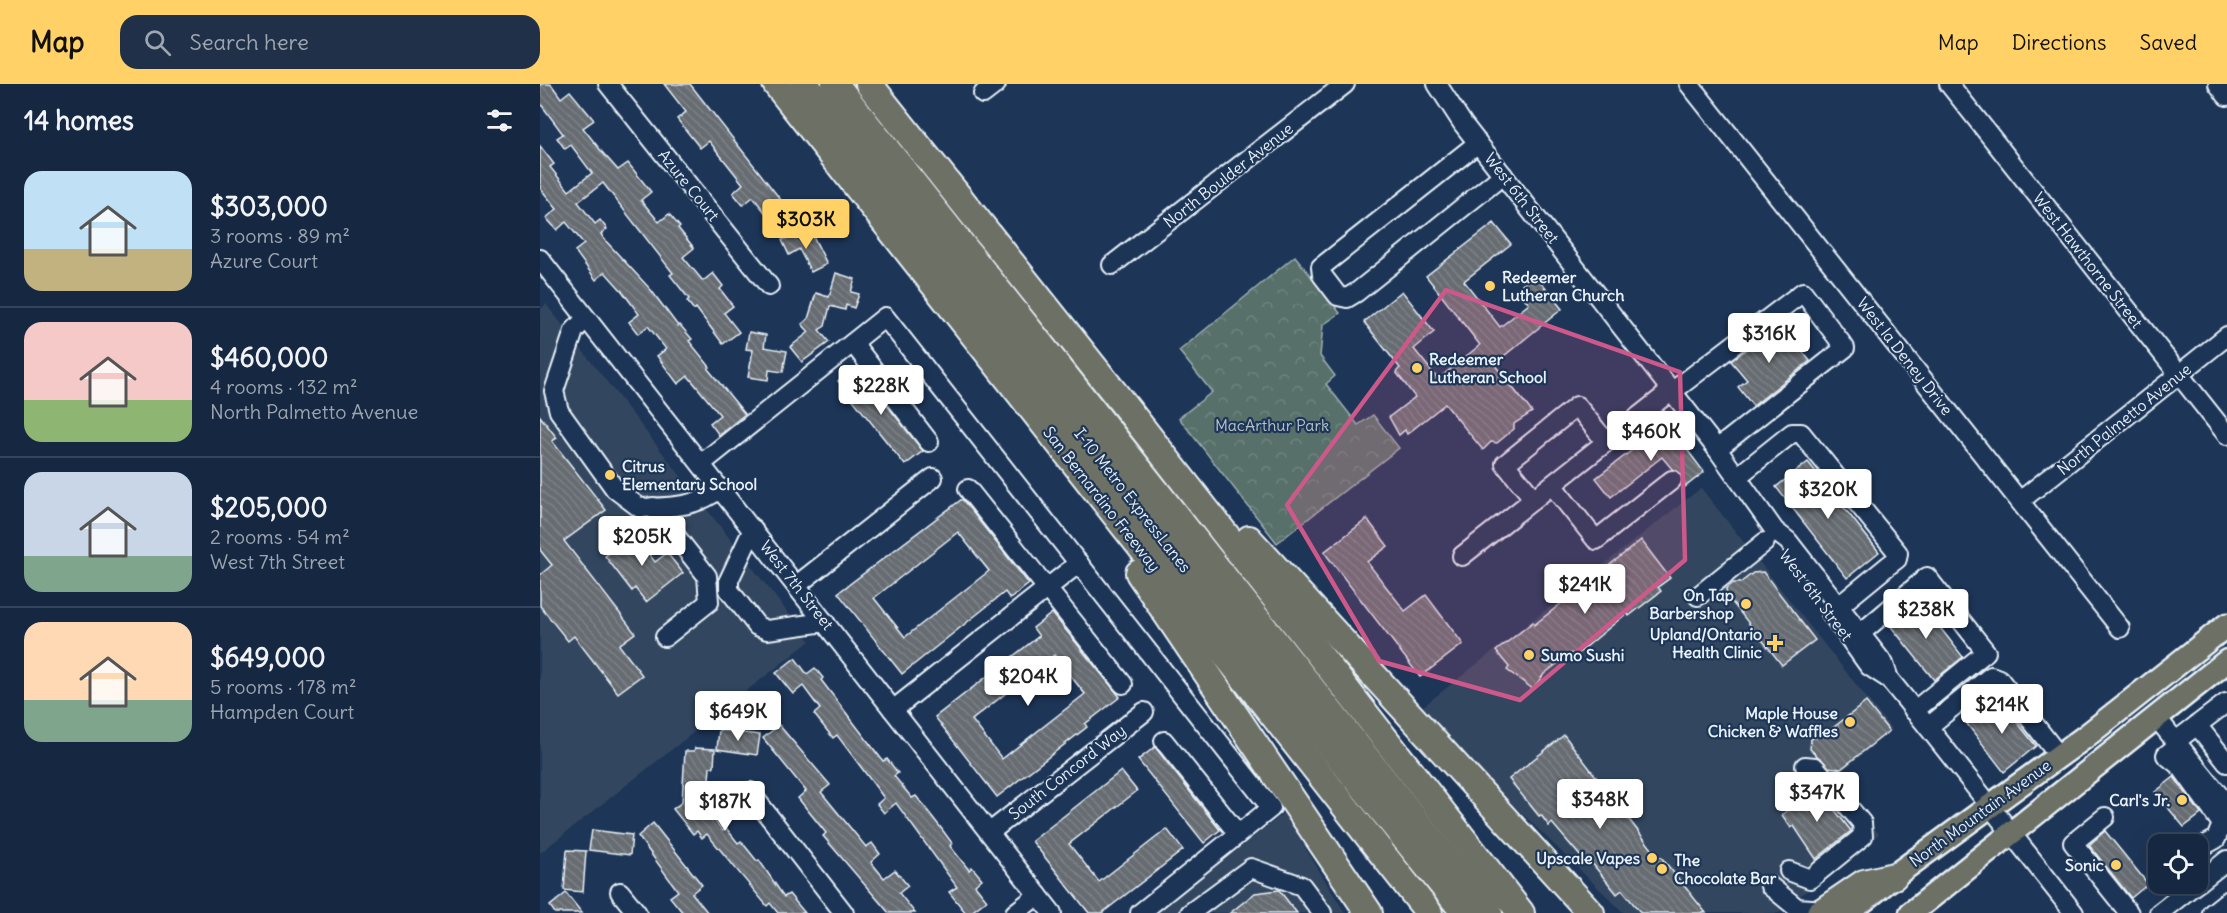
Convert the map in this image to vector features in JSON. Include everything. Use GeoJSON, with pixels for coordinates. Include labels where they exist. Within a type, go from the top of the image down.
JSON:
{"type":"FeatureCollection","features":[{"type":"Feature","properties":{"kind":"highway","name":"San Bernardino Freeway"},"geometry":{"type":"LineString","coordinates":[[776,84],[1265,708],[1429,913]]}},
{"type":"Feature","properties":{"kind":"highway","name":"I-10 Metro ExpressLanes"},"geometry":{"type":"LineString","coordinates":[[805,84],[1180,560],[1465,913]]}},
{"type":"Feature","properties":{"kind":"highway","name":"I-10 Metro ExpressLanes"},"geometry":{"type":"LineString","coordinates":[[835,84],[1489,913]]}},
{"type":"Feature","properties":{"kind":"highway"},"geometry":{"type":"LineString","coordinates":[[869,84],[1129,411],[1521,913]]}},
{"type":"Feature","properties":{"kind":"highway"},"geometry":{"type":"LineString","coordinates":[[998,366],[1021,418],[1123,550],[1176,625],[1369,913]]}},
{"type":"Feature","properties":{"kind":"highway"},"geometry":{"type":"LineString","coordinates":[[1129,411],[1163,431],[1248,537],[1591,913]]}},
{"type":"Feature","properties":{"kind":"highway"},"geometry":{"type":"LineString","coordinates":[[1180,560],[1265,708]]}},
{"type":"Feature","properties":{"kind":"highway"},"geometry":{"type":"LineString","coordinates":[[1238,594],[1487,870]]}},
{"type":"Feature","properties":{"kind":"highway"},"geometry":{"type":"LineString","coordinates":[[1832,912],[1864,883],[1893,876]]}},
{"type":"Feature","properties":{"kind":"main road","name":"North Mountain Avenue"},"geometry":{"type":"LineString","coordinates":[[1893,876],[2059,756],[2227,625]]}},
{"type":"Feature","properties":{"kind":"main road","name":"North Mountain Avenue"},"geometry":{"type":"LineString","coordinates":[[1911,913],[2009,832],[2227,661]]}},
{"type":"Feature","properties":{"kind":"street","name":"Azure Court"},"geometry":{"type":"LineString","coordinates":[[608,84],[770,286]]}},
{"type":"Feature","properties":{"kind":"street","name":"North Boulder Avenue"},"geometry":{"type":"LineString","coordinates":[[1112,266],[1345,84]]}},
{"type":"Feature","properties":{"kind":"street","name":"West 6th Street"},"geometry":{"type":"LineString","coordinates":[[1421,84],[1463,124]]}},
{"type":"Feature","properties":{"kind":"street","name":"West 6th Street"},"geometry":{"type":"LineString","coordinates":[[1437,84],[1463,124],[1717,449],[1737,477],[1770,537],[1850,642],[1869,666],[1889,680],[1928,727],[1989,808],[2074,913]]}},
{"type":"Feature","properties":{"kind":"street","name":"West la Deney Drive"},"geometry":{"type":"LineString","coordinates":[[1689,84],[2120,628]]}},
{"type":"Feature","properties":{"kind":"street","name":"West Hawthorne Street"},"geometry":{"type":"LineString","coordinates":[[1949,84],[2227,435]]}},
{"type":"Feature","properties":{"kind":"street"},"geometry":{"type":"LineString","coordinates":[[2218,84],[2227,96]]}},
{"type":"Feature","properties":{"kind":"street"},"geometry":{"type":"LineString","coordinates":[[1478,143],[1321,267],[1322,275],[1338,296],[1347,298],[1357,292],[1503,175]]}},
{"type":"Feature","properties":{"kind":"street","name":"West 7th Street"},"geometry":{"type":"LineString","coordinates":[[540,259],[1052,913]]}},
{"type":"Feature","properties":{"kind":"street"},"geometry":{"type":"LineString","coordinates":[[1462,556],[1606,442],[1803,292],[1845,348],[1717,449]]}},
{"type":"Feature","properties":{"kind":"street"},"geometry":{"type":"LineString","coordinates":[[701,464],[885,317],[1271,808],[1140,913]]}},
{"type":"Feature","properties":{"kind":"street"},"geometry":{"type":"LineString","coordinates":[[586,318],[574,331],[554,391],[560,411],[615,489],[640,508],[690,505],[707,499],[720,488]]}},
{"type":"Feature","properties":{"kind":"street","name":"North Palmetto Avenue"},"geometry":{"type":"LineString","coordinates":[[2020,501],[2227,336]]}},
{"type":"Feature","properties":{"kind":"street"},"geometry":{"type":"LineString","coordinates":[[853,343],[929,442]]}},
{"type":"Feature","properties":{"kind":"street"},"geometry":{"type":"LineString","coordinates":[[1534,500],[1506,464],[1577,406],[1606,442]]}},
{"type":"Feature","properties":{"kind":"street"},"geometry":{"type":"LineString","coordinates":[[1737,477],[1792,433],[1801,433],[1898,553],[1897,559],[1839,606]]}},
{"type":"Feature","properties":{"kind":"street"},"geometry":{"type":"LineString","coordinates":[[797,585],[933,478]]}},
{"type":"Feature","properties":{"kind":"street"},"geometry":{"type":"LineString","coordinates":[[1552,485],[1596,540],[1672,480]]}},
{"type":"Feature","properties":{"kind":"street"},"geometry":{"type":"LineString","coordinates":[[968,489],[1123,684]]}},
{"type":"Feature","properties":{"kind":"street"},"geometry":{"type":"LineString","coordinates":[[653,507],[707,576],[709,602],[665,637]]}},
{"type":"Feature","properties":{"kind":"street"},"geometry":{"type":"LineString","coordinates":[[753,529],[729,580],[729,590],[757,626],[767,630],[825,622]]}},
{"type":"Feature","properties":{"kind":"street","name":"West 6th Street"},"geometry":{"type":"LineString","coordinates":[[1770,537],[1788,541],[1884,664],[1889,680]]}},
{"type":"Feature","properties":{"kind":"street"},"geometry":{"type":"LineString","coordinates":[[1698,596],[1770,537]]}},
{"type":"Feature","properties":{"kind":"street"},"geometry":{"type":"LineString","coordinates":[[893,710],[1079,563]]}},
{"type":"Feature","properties":{"kind":"street"},"geometry":{"type":"LineString","coordinates":[[1861,633],[1926,577],[1986,652],[1914,711]]}},
{"type":"Feature","properties":{"kind":"street"},"geometry":{"type":"LineString","coordinates":[[1928,727],[1991,676],[1999,679],[2059,756]]}},
{"type":"Feature","properties":{"kind":"street"},"geometry":{"type":"LineString","coordinates":[[2174,747],[2197,725],[2227,704]]}},
{"type":"Feature","properties":{"kind":"street","name":"South Concord Way"},"geometry":{"type":"LineString","coordinates":[[990,832],[1144,712]]}},
{"type":"Feature","properties":{"kind":"street"},"geometry":{"type":"LineString","coordinates":[[2157,717],[2174,747],[2181,767],[2222,824],[2216,839],[2208,843]]}},
{"type":"Feature","properties":{"kind":"street"},"geometry":{"type":"LineString","coordinates":[[2197,725],[2227,763]]}},
{"type":"Feature","properties":{"kind":"street"},"geometry":{"type":"LineString","coordinates":[[1164,741],[1238,834]]}},
{"type":"Feature","properties":{"kind":"street"},"geometry":{"type":"LineString","coordinates":[[2174,747],[2227,805]]}},
{"type":"Feature","properties":{"kind":"street"},"geometry":{"type":"LineString","coordinates":[[1789,871],[1810,879],[1863,836],[1862,823],[1827,780],[1815,767],[1805,766]]}},
{"type":"Feature","properties":{"kind":"street"},"geometry":{"type":"LineString","coordinates":[[750,792],[844,913]]}},
{"type":"Feature","properties":{"kind":"street"},"geometry":{"type":"LineString","coordinates":[[2105,817],[2073,843],[2129,913]]}},
{"type":"Feature","properties":{"kind":"street"},"geometry":{"type":"LineString","coordinates":[[2208,875],[2227,860]]}},
{"type":"Feature","properties":{"kind":"street"},"geometry":{"type":"LineString","coordinates":[[1190,913],[1251,868],[1302,886],[1322,913]]}},
{"type":"Feature","properties":{"kind":"street"},"geometry":{"type":"LineString","coordinates":[[1770,886],[1797,908],[1832,912]]}},
{"type":"Feature","properties":{"kind":"street"},"geometry":{"type":"LineString","coordinates":[[620,892],[637,913]]}},
{"type":"Feature","properties":{"kind":"street"},"geometry":{"type":"LineString","coordinates":[[2159,913],[2183,894]]}},
{"type":"Feature","properties":{"kind":"street"},"geometry":{"type":"LineString","coordinates":[[1015,913],[1038,895]]}},
{"type":"Feature","properties":{"kind":"street"},"geometry":{"type":"LineString","coordinates":[[2212,913],[2227,901]]}},
{"type":"Feature","properties":{"kind":"highlighted area"},"geometry":{"type":"Polygon","coordinates":[[[1446,290],[1680,372],[1685,560],[1520,700],[1379,661],[1287,505],[1446,290]]]}},
{"type":"Feature","properties":{"kind":"shaded area","name":"Citrus Elementary School"},"geometry":{"type":"Polygon","coordinates":[[[546,304],[810,641],[540,853],[540,310],[546,304]]]}},
{"type":"Feature","properties":{"kind":"shaded area"},"geometry":{"type":"Polygon","coordinates":[[[1701,488],[1892,730],[1832,779],[1879,834],[1778,913],[1624,913],[1417,711],[1701,488]]]}},
{"type":"Feature","properties":{"kind":"shaded area"},"geometry":{"type":"Polygon","coordinates":[[[1284,813],[1345,913],[1156,913],[1284,813]]]}},
{"type":"Feature","properties":{"kind":"green space","name":"MacArthur Park"},"geometry":{"type":"Polygon","coordinates":[[[1295,256],[1340,313],[1323,325],[1320,356],[1335,376],[1326,384],[1358,425],[1373,415],[1399,448],[1277,543],[1179,418],[1212,392],[1179,351],[1295,256]]]}},
{"type":"Feature","properties":{"kind":"building"},"geometry":{"type":"Polygon","coordinates":[[[540,84],[551,84],[561,98],[570,91],[594,120],[583,128],[602,152],[618,170],[628,163],[651,192],[641,200],[659,222],[669,214],[680,227],[678,228],[694,248],[683,257],[703,281],[713,273],[723,286],[720,289],[733,306],[724,313],[739,332],[723,344],[696,308],[694,310],[687,301],[689,299],[670,275],[673,273],[603,183],[578,202],[595,224],[600,220],[607,229],[601,234],[604,239],[651,290],[678,326],[680,325],[692,339],[689,341],[710,367],[708,369],[745,414],[719,435],[710,423],[720,415],[688,376],[678,384],[657,356],[666,349],[648,326],[638,334],[629,322],[639,314],[622,291],[605,272],[596,280],[575,251],[584,244],[566,222],[557,230],[546,218],[557,209],[540,188],[540,146],[554,164],[550,167],[569,191],[592,173],[571,145],[565,149],[557,138],[563,134],[540,103],[540,84]]]}},
{"type":"Feature","properties":{"kind":"building"},"geometry":{"type":"Polygon","coordinates":[[[664,84],[690,84],[792,214],[776,226],[753,197],[743,205],[733,193],[743,184],[709,141],[700,148],[677,119],[686,112],[664,84]]]}},
{"type":"Feature","properties":{"kind":"building"},"geometry":{"type":"Polygon","coordinates":[[[1494,223],[1511,244],[1464,281],[1500,327],[1529,304],[1517,289],[1535,275],[1562,309],[1494,364],[1532,412],[1514,424],[1514,429],[1497,443],[1491,442],[1483,450],[1445,404],[1407,434],[1405,430],[1399,435],[1389,417],[1415,397],[1396,372],[1400,368],[1364,322],[1402,291],[1434,332],[1414,349],[1438,379],[1480,345],[1426,276],[1494,223]]]}},
{"type":"Feature","properties":{"kind":"building"},"geometry":{"type":"Polygon","coordinates":[[[799,232],[801,237],[811,232],[827,264],[811,272],[799,249],[789,255],[782,240],[799,232]]]}},
{"type":"Feature","properties":{"kind":"building"},"geometry":{"type":"Polygon","coordinates":[[[836,273],[855,279],[851,292],[859,294],[854,308],[846,305],[845,310],[830,306],[825,326],[819,330],[829,342],[802,362],[790,347],[809,332],[802,324],[808,319],[816,293],[829,297],[836,273]]]}},
{"type":"Feature","properties":{"kind":"building"},"geometry":{"type":"Polygon","coordinates":[[[1780,324],[1810,361],[1753,406],[1738,387],[1747,380],[1731,361],[1780,324]]]}},
{"type":"Feature","properties":{"kind":"building"},"geometry":{"type":"Polygon","coordinates":[[[749,332],[766,335],[764,347],[787,351],[783,372],[769,370],[768,380],[748,377],[753,350],[746,349],[749,332]]]}},
{"type":"Feature","properties":{"kind":"building"},"geometry":{"type":"Polygon","coordinates":[[[857,367],[923,451],[905,465],[838,381],[857,367]]]}},
{"type":"Feature","properties":{"kind":"building"},"geometry":{"type":"Polygon","coordinates":[[[540,416],[557,438],[552,441],[606,510],[564,541],[635,633],[619,645],[642,675],[618,693],[574,636],[568,641],[540,606],[540,575],[552,565],[540,550],[540,416]]]}},
{"type":"Feature","properties":{"kind":"building"},"geometry":{"type":"Polygon","coordinates":[[[1661,428],[1671,440],[1676,435],[1704,472],[1685,487],[1681,474],[1672,469],[1662,457],[1611,497],[1596,478],[1661,428]]]}},
{"type":"Feature","properties":{"kind":"building"},"geometry":{"type":"Polygon","coordinates":[[[1808,462],[1879,552],[1847,578],[1776,487],[1808,462]]]}},
{"type":"Feature","properties":{"kind":"building"},"geometry":{"type":"Polygon","coordinates":[[[962,499],[1029,584],[1010,599],[1005,592],[902,674],[838,593],[962,499]],[[958,532],[874,598],[905,637],[989,571],[958,532]]]}},
{"type":"Feature","properties":{"kind":"building"},"geometry":{"type":"Polygon","coordinates":[[[1367,519],[1388,546],[1367,562],[1405,611],[1426,595],[1463,644],[1420,677],[1324,552],[1367,519]]]}},
{"type":"Feature","properties":{"kind":"building"},"geometry":{"type":"Polygon","coordinates":[[[630,530],[655,562],[667,553],[683,573],[646,602],[635,588],[632,591],[605,556],[611,552],[608,547],[630,530]]]}},
{"type":"Feature","properties":{"kind":"building"},"geometry":{"type":"Polygon","coordinates":[[[1641,540],[1670,578],[1658,587],[1661,591],[1629,616],[1627,613],[1574,657],[1571,653],[1544,674],[1533,689],[1507,670],[1509,667],[1496,651],[1533,622],[1534,625],[1641,540]]]}},
{"type":"Feature","properties":{"kind":"building"},"geometry":{"type":"Polygon","coordinates":[[[1763,572],[1815,640],[1782,665],[1727,596],[1726,589],[1733,583],[1740,583],[1753,573],[1763,572]]]}},
{"type":"Feature","properties":{"kind":"building"},"geometry":{"type":"Polygon","coordinates":[[[1918,599],[1963,657],[1934,680],[1889,624],[1918,599]]]}},
{"type":"Feature","properties":{"kind":"building"},"geometry":{"type":"Polygon","coordinates":[[[1052,613],[1120,697],[1085,724],[1087,727],[997,797],[935,717],[1039,636],[1033,628],[1052,613]],[[1054,655],[972,720],[1002,759],[1085,694],[1054,655]]]}},
{"type":"Feature","properties":{"kind":"building"},"geometry":{"type":"Polygon","coordinates":[[[795,658],[807,674],[815,668],[823,678],[821,680],[883,761],[887,759],[898,773],[894,776],[912,798],[916,796],[952,843],[950,846],[969,870],[972,867],[982,879],[975,885],[987,900],[970,913],[966,913],[949,892],[957,887],[896,803],[884,813],[877,804],[884,798],[837,735],[833,738],[814,714],[820,709],[803,686],[793,694],[776,673],[795,658]]]}},
{"type":"Feature","properties":{"kind":"building"},"geometry":{"type":"Polygon","coordinates":[[[1999,699],[2036,746],[2004,772],[1967,724],[1999,699]]]}},
{"type":"Feature","properties":{"kind":"building"},"geometry":{"type":"Polygon","coordinates":[[[1866,702],[1889,731],[1841,769],[1829,767],[1810,749],[1811,739],[1825,734],[1866,702]]]}},
{"type":"Feature","properties":{"kind":"building"},"geometry":{"type":"Polygon","coordinates":[[[779,725],[830,785],[821,792],[866,847],[872,843],[880,854],[871,862],[884,878],[895,870],[908,886],[899,893],[915,913],[889,913],[823,836],[826,833],[798,798],[806,791],[763,738],[779,725]]]}},
{"type":"Feature","properties":{"kind":"building"},"geometry":{"type":"Polygon","coordinates":[[[719,730],[760,735],[757,755],[717,749],[719,730]]]}},
{"type":"Feature","properties":{"kind":"building"},"geometry":{"type":"Polygon","coordinates":[[[1564,735],[1658,857],[1661,857],[1706,913],[1641,913],[1622,890],[1617,894],[1591,862],[1587,864],[1552,823],[1549,826],[1541,815],[1539,816],[1509,779],[1564,735]]]}},
{"type":"Feature","properties":{"kind":"building"},"geometry":{"type":"Polygon","coordinates":[[[1155,747],[1220,830],[1204,843],[1138,760],[1155,747]]]}},
{"type":"Feature","properties":{"kind":"building"},"geometry":{"type":"Polygon","coordinates":[[[695,748],[715,749],[714,767],[710,767],[708,792],[691,791],[723,831],[726,828],[738,843],[741,841],[757,861],[759,860],[784,897],[789,894],[805,913],[778,913],[770,903],[767,906],[707,834],[702,838],[697,831],[693,834],[673,809],[682,802],[685,751],[694,751],[695,748]]]}},
{"type":"Feature","properties":{"kind":"building"},"geometry":{"type":"Polygon","coordinates":[[[1121,771],[1137,791],[1069,844],[1099,882],[1167,829],[1183,850],[1102,913],[1089,913],[1032,841],[1121,771]]]}},
{"type":"Feature","properties":{"kind":"building","name":"Carl's Jr."},"geometry":{"type":"Polygon","coordinates":[[[2174,777],[2201,814],[2184,827],[2155,792],[2174,777]]]}},
{"type":"Feature","properties":{"kind":"building"},"geometry":{"type":"Polygon","coordinates":[[[1817,787],[1851,831],[1816,859],[1794,826],[1791,828],[1782,815],[1817,787]]]}},
{"type":"Feature","properties":{"kind":"building"},"geometry":{"type":"Polygon","coordinates":[[[653,823],[702,885],[692,893],[708,913],[683,913],[670,897],[678,891],[638,836],[653,823]]]}},
{"type":"Feature","properties":{"kind":"building"},"geometry":{"type":"Polygon","coordinates":[[[592,830],[632,835],[630,855],[589,850],[592,830]]]}},
{"type":"Feature","properties":{"kind":"building","name":"Sonic"},"geometry":{"type":"Polygon","coordinates":[[[2105,831],[2148,884],[2131,898],[2089,845],[2105,831]]]}},
{"type":"Feature","properties":{"kind":"building"},"geometry":{"type":"Polygon","coordinates":[[[567,850],[586,851],[583,892],[564,890],[567,850]]]}},
{"type":"Feature","properties":{"kind":"building"},"geometry":{"type":"Polygon","coordinates":[[[1279,890],[1297,913],[1230,913],[1255,893],[1279,890]]]}},
{"type":"Feature","properties":{"kind":"building"},"geometry":{"type":"Polygon","coordinates":[[[566,893],[582,913],[555,913],[550,906],[566,893]]]}},
{"type":"Feature","properties":{"kind":"place","name":"Redeemer Lutheran Church"},"geometry":{"type":"Point","coordinates":[1490,286]}},
{"type":"Feature","properties":{"kind":"place","name":"Redeemer Lutheran School"},"geometry":{"type":"Point","coordinates":[1417,368]}},
{"type":"Feature","properties":{"kind":"place","name":"Citrus Elementary School"},"geometry":{"type":"Point","coordinates":[610,475]}},
{"type":"Feature","properties":{"kind":"place","name":"On Tap Barbershop"},"geometry":{"type":"Point","coordinates":[1746,604]}},
{"type":"Feature","properties":{"kind":"place","name":"Upland/Ontario Health Clinic"},"geometry":{"type":"Point","coordinates":[1775,643]}},
{"type":"Feature","properties":{"kind":"place","name":"Sumo Sushi"},"geometry":{"type":"Point","coordinates":[1529,655]}},
{"type":"Feature","properties":{"kind":"place","name":"Maple House Chicken & Waffles"},"geometry":{"type":"Point","coordinates":[1850,722]}},
{"type":"Feature","properties":{"kind":"place","name":"Carl's Jr."},"geometry":{"type":"Point","coordinates":[2182,800]}},
{"type":"Feature","properties":{"kind":"place","name":"Upscale Vapes"},"geometry":{"type":"Point","coordinates":[1652,858]}},
{"type":"Feature","properties":{"kind":"place","name":"Sonic"},"geometry":{"type":"Point","coordinates":[2116,865]}},
{"type":"Feature","properties":{"kind":"place","name":"The Chocolate Bar"},"geometry":{"type":"Point","coordinates":[1662,869]}}]}
